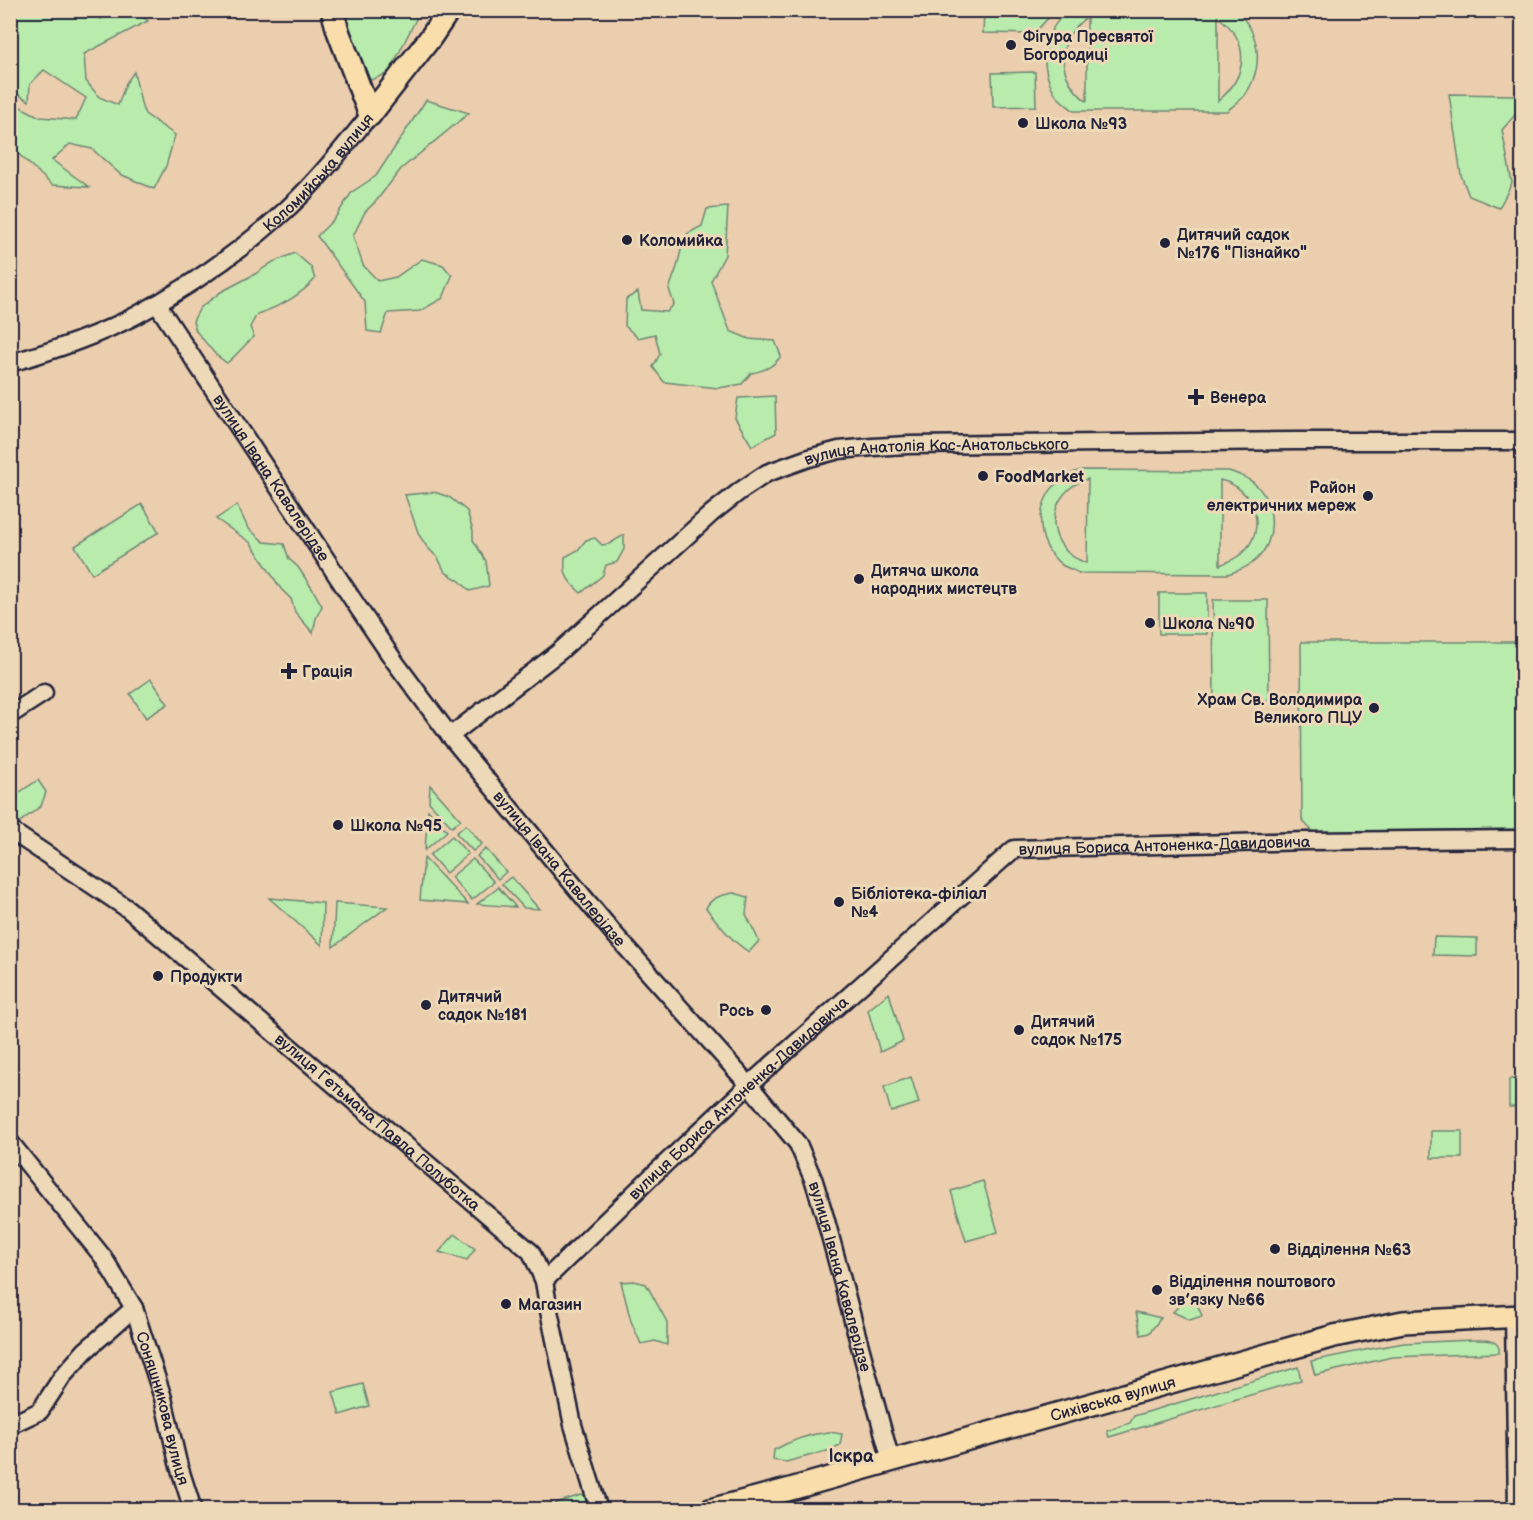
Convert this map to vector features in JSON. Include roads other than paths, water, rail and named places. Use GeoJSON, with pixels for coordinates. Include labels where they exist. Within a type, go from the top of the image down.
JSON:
{"type":"FeatureCollection","features":[{"type":"Feature","properties":{"kind":"main road"},"geometry":{"type":"LineString","coordinates":[[332,10],[369,114]]}},
{"type":"Feature","properties":{"kind":"main road","name":"Коломийська вулиця"},"geometry":{"type":"LineString","coordinates":[[369,114],[431,38],[449,10]]}},
{"type":"Feature","properties":{"kind":"main road","name":"Сихівська вулиця"},"geometry":{"type":"LineString","coordinates":[[710,1509],[787,1490],[1334,1336],[1404,1322],[1518,1316]]}},
{"type":"Feature","properties":{"kind":"street","name":"Коломийська вулиця"},"geometry":{"type":"LineString","coordinates":[[10,363],[92,335],[135,316],[210,270],[280,216],[327,167],[369,114]]}},
{"type":"Feature","properties":{"kind":"street","name":"вулиця Івана Кавалерідзе"},"geometry":{"type":"LineString","coordinates":[[157,304],[357,606],[450,736],[624,945],[798,1144],[814,1181],[891,1461]]}},
{"type":"Feature","properties":{"kind":"street","name":"вулиця Анатолія Кос-Анатольського"},"geometry":{"type":"LineString","coordinates":[[450,736],[559,652],[712,513],[740,491],[766,473],[809,458],[839,450],[908,445],[1522,441]]}},
{"type":"Feature","properties":{"kind":"street"},"geometry":{"type":"LineString","coordinates":[[10,715],[44,693]]}},
{"type":"Feature","properties":{"kind":"street","name":"вулиця Гетьмана Павла Полуботка"},"geometry":{"type":"LineString","coordinates":[[10,830],[128,909],[531,1252],[544,1281],[573,1425],[599,1509]]}},
{"type":"Feature","properties":{"kind":"street","name":"вулиця Бориса Антоненка-Давидовича"},"geometry":{"type":"LineString","coordinates":[[544,1281],[749,1086],[1014,849],[1327,841],[1522,839]]}},
{"type":"Feature","properties":{"kind":"street","name":"Соняшникова вулиця"},"geometry":{"type":"LineString","coordinates":[[10,1142],[103,1257],[134,1308],[164,1398],[178,1463],[194,1509]]}},
{"type":"Feature","properties":{"kind":"street","name":"Соняшникова вулиця"},"geometry":{"type":"LineString","coordinates":[[10,1425],[40,1412],[62,1377],[85,1351],[134,1308]]}},
{"type":"Feature","properties":{"kind":"street"},"geometry":{"type":"LineString","coordinates":[[1517,1509],[1518,1316]]}},
{"type":"Feature","properties":{"kind":"place","name":"Фігура Пресвятої Богородиці"},"geometry":{"type":"Point","coordinates":[1011,45]}},
{"type":"Feature","properties":{"kind":"place","name":"Школа №93"},"geometry":{"type":"Point","coordinates":[1023,123]}},
{"type":"Feature","properties":{"kind":"place","name":"Коломийка"},"geometry":{"type":"Point","coordinates":[627,240]}},
{"type":"Feature","properties":{"kind":"place","name":"Дитячий садок №176 \"Пізнайко\""},"geometry":{"type":"Point","coordinates":[1165,243]}},
{"type":"Feature","properties":{"kind":"place","name":"Венера"},"geometry":{"type":"Point","coordinates":[1196,397]}},
{"type":"Feature","properties":{"kind":"place","name":"FoodMarket"},"geometry":{"type":"Point","coordinates":[983,476]}},
{"type":"Feature","properties":{"kind":"place","name":"Район електричних мереж"},"geometry":{"type":"Point","coordinates":[1368,496]}},
{"type":"Feature","properties":{"kind":"place","name":"Дитяча школа народних мистецтв"},"geometry":{"type":"Point","coordinates":[859,579]}},
{"type":"Feature","properties":{"kind":"place","name":"Школа №90"},"geometry":{"type":"Point","coordinates":[1150,623]}},
{"type":"Feature","properties":{"kind":"place","name":"Грація"},"geometry":{"type":"Point","coordinates":[289,671]}},
{"type":"Feature","properties":{"kind":"place","name":"Храм Св. Володимира Великого ПЦУ"},"geometry":{"type":"Point","coordinates":[1374,708]}},
{"type":"Feature","properties":{"kind":"place","name":"Школа №95"},"geometry":{"type":"Point","coordinates":[338,825]}},
{"type":"Feature","properties":{"kind":"place","name":"Бібліотека-філіал №4"},"geometry":{"type":"Point","coordinates":[839,902]}},
{"type":"Feature","properties":{"kind":"place","name":"Продукти"},"geometry":{"type":"Point","coordinates":[158,976]}},
{"type":"Feature","properties":{"kind":"place","name":"Дитячий садок №181"},"geometry":{"type":"Point","coordinates":[426,1005]}},
{"type":"Feature","properties":{"kind":"place","name":"Рось"},"geometry":{"type":"Point","coordinates":[766,1010]}},
{"type":"Feature","properties":{"kind":"place","name":"Дитячий садок №175"},"geometry":{"type":"Point","coordinates":[1019,1030]}},
{"type":"Feature","properties":{"kind":"place","name":"Відділення №63"},"geometry":{"type":"Point","coordinates":[1275,1249]}},
{"type":"Feature","properties":{"kind":"place","name":"Відділення поштового зв’язку №66"},"geometry":{"type":"Point","coordinates":[1157,1290]}},
{"type":"Feature","properties":{"kind":"place","name":"Магазин"},"geometry":{"type":"Point","coordinates":[506,1304]}},
{"type":"Feature","properties":{"kind":"district","name":"Іскра"},"geometry":{"type":"Point","coordinates":[851,1456]}}]}
